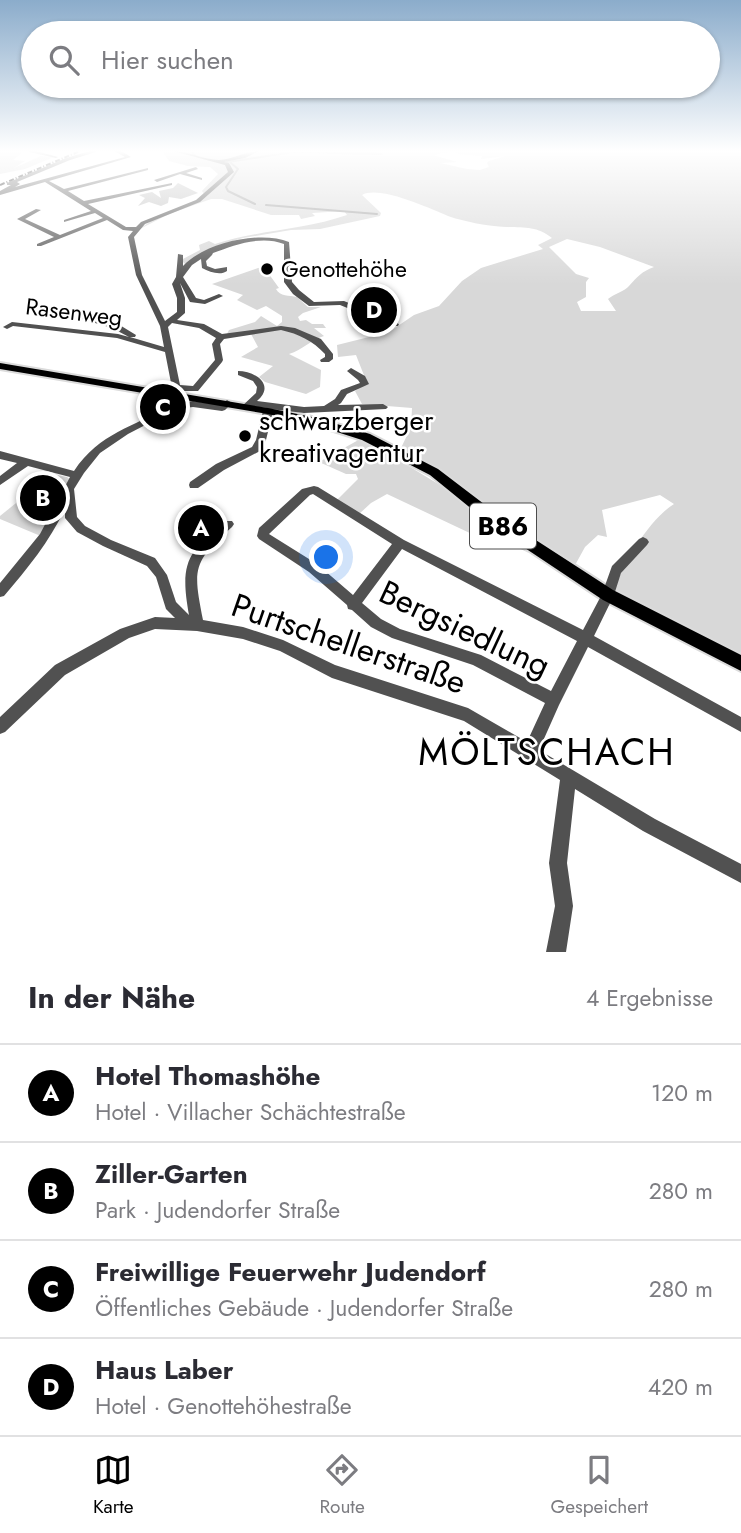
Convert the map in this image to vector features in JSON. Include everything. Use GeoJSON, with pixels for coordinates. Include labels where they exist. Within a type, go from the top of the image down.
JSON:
{"type":"FeatureCollection","features":[{"type":"Feature","properties":{"kind":"main road","name":"B86"},"geometry":{"type":"LineString","coordinates":[[0,366],[247,405],[343,429],[401,453],[433,472],[500,524],[608,595],[741,663]]}},
{"type":"Feature","properties":{"kind":"street"},"geometry":{"type":"LineString","coordinates":[[70,195],[125,229],[135,229]]}},
{"type":"Feature","properties":{"kind":"street"},"geometry":{"type":"LineString","coordinates":[[84,203],[117,195]]}},
{"type":"Feature","properties":{"kind":"street"},"geometry":{"type":"LineString","coordinates":[[178,395],[167,351],[168,323],[139,275],[131,237],[142,223],[198,201],[205,195]]}},
{"type":"Feature","properties":{"kind":"street"},"geometry":{"type":"LineString","coordinates":[[38,210],[20,219],[60,237]]}},
{"type":"Feature","properties":{"kind":"street"},"geometry":{"type":"LineString","coordinates":[[66,220],[96,211]]}},
{"type":"Feature","properties":{"kind":"street"},"geometry":{"type":"LineString","coordinates":[[39,245],[108,218]]}},
{"type":"Feature","properties":{"kind":"street"},"geometry":{"type":"LineString","coordinates":[[179,276],[195,259],[215,251],[246,241],[283,240],[289,247],[287,280],[297,293],[314,304],[341,303],[395,324]]}},
{"type":"Feature","properties":{"kind":"street"},"geometry":{"type":"LineString","coordinates":[[215,251],[203,260],[203,265],[214,271],[223,271],[225,268]]}},
{"type":"Feature","properties":{"kind":"street"},"geometry":{"type":"LineString","coordinates":[[168,323],[181,311],[176,284],[180,256]]}},
{"type":"Feature","properties":{"kind":"street"},"geometry":{"type":"LineString","coordinates":[[179,276],[185,290],[196,302],[205,302],[219,296]]}},
{"type":"Feature","properties":{"kind":"street","name":"Rasenweg"},"geometry":{"type":"LineString","coordinates":[[78,315],[115,326],[155,349],[167,351]]}},
{"type":"Feature","properties":{"kind":"street"},"geometry":{"type":"LineString","coordinates":[[168,323],[201,326],[220,337],[288,329],[318,341],[329,354],[328,360],[324,360]]}},
{"type":"Feature","properties":{"kind":"street","name":"Rasenweg"},"geometry":{"type":"LineString","coordinates":[[7,327],[12,324],[137,340]]}},
{"type":"Feature","properties":{"kind":"street"},"geometry":{"type":"LineString","coordinates":[[0,592],[44,537],[75,475],[120,432],[161,416],[178,395],[194,389],[219,360],[216,344],[220,337]]}},
{"type":"Feature","properties":{"kind":"street"},"geometry":{"type":"LineString","coordinates":[[318,409],[338,401],[344,392],[365,384],[362,378],[351,371]]}},
{"type":"Feature","properties":{"kind":"street"},"geometry":{"type":"LineString","coordinates":[[241,373],[256,379],[261,387],[260,394],[247,405]]}},
{"type":"Feature","properties":{"kind":"street"},"geometry":{"type":"LineString","coordinates":[[178,395],[205,395]]}},
{"type":"Feature","properties":{"kind":"street"},"geometry":{"type":"LineString","coordinates":[[247,405],[304,410],[383,407]]}},
{"type":"Feature","properties":{"kind":"street"},"geometry":{"type":"LineString","coordinates":[[194,485],[220,467],[256,449],[268,411]]}},
{"type":"Feature","properties":{"kind":"street"},"geometry":{"type":"LineString","coordinates":[[0,455],[25,464],[75,475]]}},
{"type":"Feature","properties":{"kind":"street"},"geometry":{"type":"LineString","coordinates":[[0,481],[25,464]]}},
{"type":"Feature","properties":{"kind":"street"},"geometry":{"type":"LineString","coordinates":[[69,489],[71,518],[81,529],[151,562],[161,575],[171,605],[194,625]]}},
{"type":"Feature","properties":{"kind":"street","name":"Bergsiedlung"},"geometry":{"type":"LineString","coordinates":[[554,701],[476,660],[397,634],[376,623],[313,568],[263,536],[263,531],[306,492],[314,491],[400,544],[586,638]]}},
{"type":"Feature","properties":{"kind":"street"},"geometry":{"type":"LineString","coordinates":[[194,625],[188,577],[200,548],[228,524]]}},
{"type":"Feature","properties":{"kind":"street","name":"Bergsiedlung"},"geometry":{"type":"LineString","coordinates":[[530,754],[608,595],[616,570],[643,542]]}},
{"type":"Feature","properties":{"kind":"street","name":"Bergsiedlung"},"geometry":{"type":"LineString","coordinates":[[354,605],[400,544]]}},
{"type":"Feature","properties":{"kind":"street","name":"Purtschellerstraße"},"geometry":{"type":"LineString","coordinates":[[0,727],[60,670],[125,633],[155,623],[194,625],[243,633],[283,646],[332,671],[468,715],[649,825],[741,874]]}},
{"type":"Feature","properties":{"kind":"street"},"geometry":{"type":"LineString","coordinates":[[586,638],[741,725]]}},
{"type":"Feature","properties":{"kind":"street"},"geometry":{"type":"LineString","coordinates":[[555,952],[564,905],[558,863],[569,776]]}},
{"type":"Feature","properties":{"kind":"shaded area"},"geometry":{"type":"Polygon","coordinates":[[[203,195],[362,195],[381,213],[380,216],[320,229],[291,230],[243,238],[226,243],[185,264],[181,260],[200,250],[199,245],[209,241],[215,244],[347,215],[344,211],[312,213],[315,216],[301,219],[299,215],[271,215],[222,199],[211,199],[169,214],[138,230],[151,221],[199,200],[203,195]]]}},
{"type":"Feature","properties":{"kind":"shaded area"},"geometry":{"type":"Polygon","coordinates":[[[393,195],[741,195],[741,657],[620,597],[615,590],[638,542],[674,504],[660,495],[602,510],[607,537],[598,535],[585,547],[574,567],[401,448],[411,427],[412,408],[362,404],[355,391],[367,383],[356,355],[338,357],[337,345],[389,332],[414,315],[439,306],[462,281],[481,268],[543,249],[538,245],[552,238],[530,228],[492,226],[462,220],[393,195]],[[567,239],[549,247],[576,274],[589,278],[586,282],[586,297],[577,302],[581,311],[616,311],[608,299],[654,267],[600,247],[567,239]]]}},
{"type":"Feature","properties":{"kind":"shaded area"},"geometry":{"type":"Polygon","coordinates":[[[258,268],[275,268],[266,270],[279,288],[276,289],[278,292],[297,297],[308,307],[321,307],[298,317],[300,321],[323,324],[326,328],[314,328],[324,336],[289,354],[321,370],[320,387],[306,394],[265,382],[259,377],[273,366],[241,357],[258,347],[251,334],[227,334],[229,330],[255,322],[261,316],[277,326],[282,322],[282,316],[266,306],[257,310],[237,300],[243,295],[212,284],[258,268]]]}},
{"type":"Feature","properties":{"kind":"shaded area"},"geometry":{"type":"Polygon","coordinates":[[[362,438],[440,485],[529,553],[508,543],[499,545],[485,536],[474,535],[387,494],[358,515],[336,501],[358,479],[356,474],[346,474],[319,462],[362,438]]]}},
{"type":"Feature","properties":{"kind":"shaded area"},"geometry":{"type":"Polygon","coordinates":[[[52,474],[67,477],[72,481],[43,537],[0,519],[0,516],[52,474]]]}},
{"type":"Feature","properties":{"kind":"building"},"geometry":{"type":"Polygon","coordinates":[[[140,195],[161,198],[160,195],[191,195],[181,199],[169,197],[168,203],[161,206],[149,202],[138,206],[145,198],[140,195]]]}},
{"type":"Feature","properties":{"kind":"building"},"geometry":{"type":"Polygon","coordinates":[[[214,512],[221,520],[197,544],[185,535],[192,525],[214,512]]]}},
{"type":"Feature","properties":{"kind":"waterway"},"geometry":{"type":"LineString","coordinates":[[237,195],[255,204]]}},
{"type":"Feature","properties":{"kind":"waterway"},"geometry":{"type":"LineString","coordinates":[[266,205],[377,214]]}},
{"type":"Feature","properties":{"kind":"place","name":"Genottehöhe"},"geometry":{"type":"Point","coordinates":[267,269]}},
{"type":"Feature","properties":{"kind":"place","name":"Haus Laber"},"geometry":{"type":"Point","coordinates":[374,310]}},
{"type":"Feature","properties":{"kind":"place","name":"Freiwillige Feuerwehr Judendorf"},"geometry":{"type":"Point","coordinates":[163,407]}},
{"type":"Feature","properties":{"kind":"place","name":"schwarzberger kreativagentur"},"geometry":{"type":"Point","coordinates":[245,436]}},
{"type":"Feature","properties":{"kind":"place","name":"Ziller-Garten"},"geometry":{"type":"Point","coordinates":[43,498]}},
{"type":"Feature","properties":{"kind":"place","name":"Hotel Thomashöhe"},"geometry":{"type":"Point","coordinates":[201,528]}},
{"type":"Feature","properties":{"kind":"district","name":"MÖLTSCHACH"},"geometry":{"type":"Point","coordinates":[547,752]}}]}
